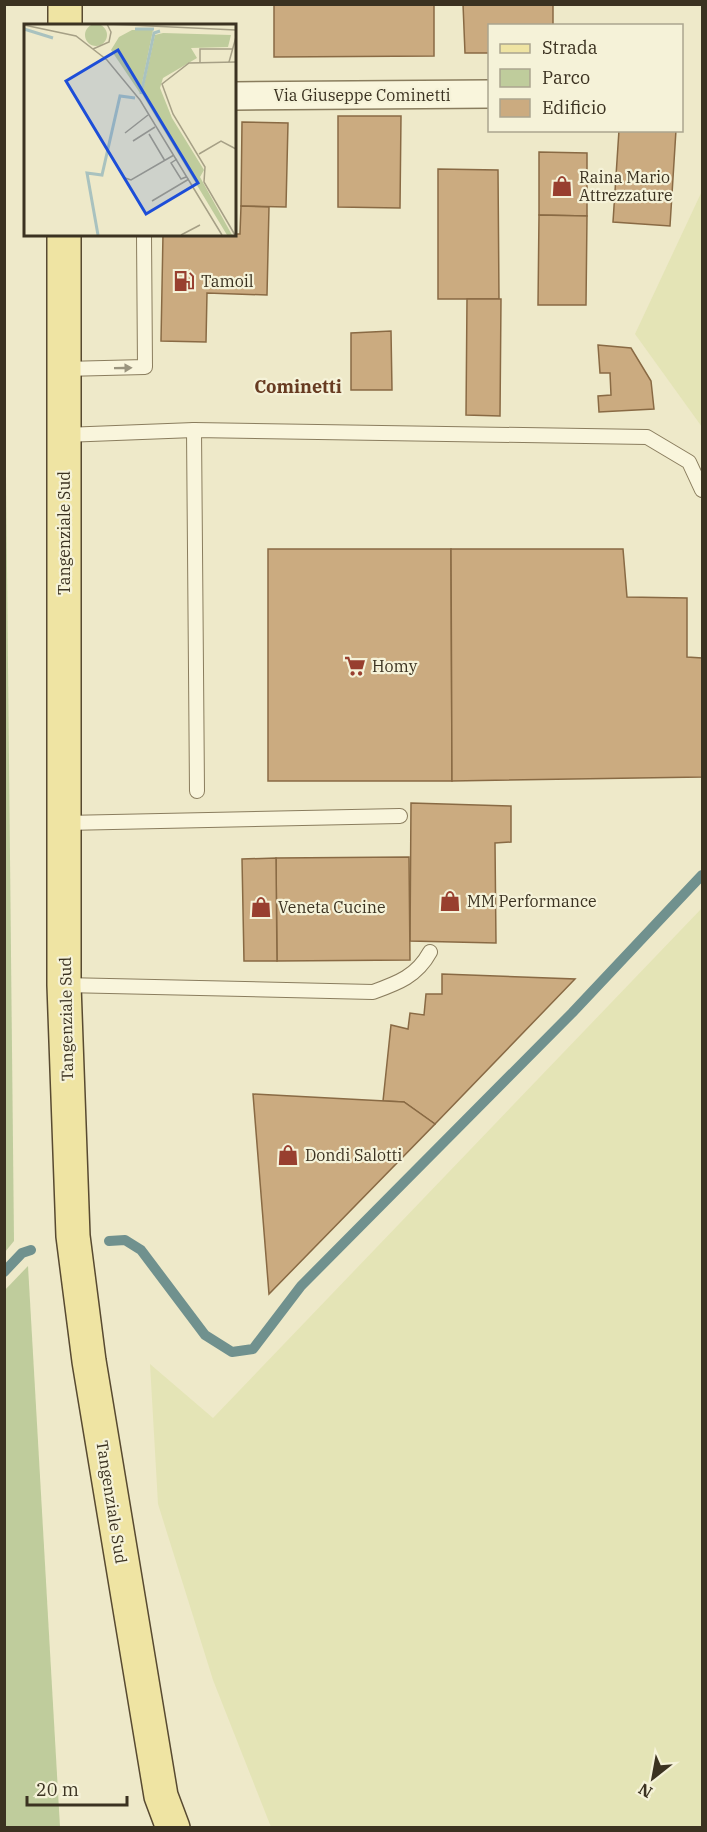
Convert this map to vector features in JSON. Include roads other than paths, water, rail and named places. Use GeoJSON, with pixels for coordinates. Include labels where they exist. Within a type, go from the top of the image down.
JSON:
{"type":"FeatureCollection","features":[{"type":"Feature","properties":{"kind":"main road"},"geometry":{"type":"LineString","coordinates":[[65,4],[65,24]]}},
{"type":"Feature","properties":{"kind":"main road","name":"Tangenziale Sud"},"geometry":{"type":"LineString","coordinates":[[64,236],[64,985],[73,1236],[77,1279],[160,1812],[173,1827]]}},
{"type":"Feature","properties":{"kind":"street","name":"Via Giuseppe Cominetti"},"geometry":{"type":"LineString","coordinates":[[236,96],[488,94]]}},
{"type":"Feature","properties":{"kind":"lane"},"geometry":{"type":"LineString","coordinates":[[64,369],[145,367],[144,236]]}},
{"type":"Feature","properties":{"kind":"lane"},"geometry":{"type":"LineString","coordinates":[[64,435],[195,430],[647,437],[689,462],[702,490]]}},
{"type":"Feature","properties":{"kind":"lane"},"geometry":{"type":"LineString","coordinates":[[195,430],[197,791]]}},
{"type":"Feature","properties":{"kind":"lane"},"geometry":{"type":"LineString","coordinates":[[65,822],[400,816]]}},
{"type":"Feature","properties":{"kind":"lane"},"geometry":{"type":"LineString","coordinates":[[64,985],[373,992],[403,982],[423,966],[430,952]]}},
{"type":"Feature","properties":{"kind":"waterway"},"geometry":{"type":"LineString","coordinates":[[109,1241],[125,1240],[141,1250],[205,1335],[232,1352],[253,1349],[301,1286],[572,1013],[702,875]]}},
{"type":"Feature","properties":{"kind":"waterway"},"geometry":{"type":"LineString","coordinates":[[4,1272],[22,1253],[31,1250]]}},
{"type":"Feature","properties":{"kind":"place","name":"Raina Mario Attrezzature"},"geometry":{"type":"Point","coordinates":[562,186]}},
{"type":"Feature","properties":{"kind":"place","name":"Tamoil"},"geometry":{"type":"Point","coordinates":[184,281]}},
{"type":"Feature","properties":{"kind":"place","name":"Homy"},"geometry":{"type":"Point","coordinates":[355,666]}},
{"type":"Feature","properties":{"kind":"place","name":"MM Performance"},"geometry":{"type":"Point","coordinates":[450,901]}},
{"type":"Feature","properties":{"kind":"place","name":"Veneta Cucine"},"geometry":{"type":"Point","coordinates":[261,907]}},
{"type":"Feature","properties":{"kind":"place","name":"Dondi Salotti"},"geometry":{"type":"Point","coordinates":[288,1155]}},
{"type":"Feature","properties":{"kind":"district","name":"Cominetti"},"geometry":{"type":"Point","coordinates":[298,387]}}]}
